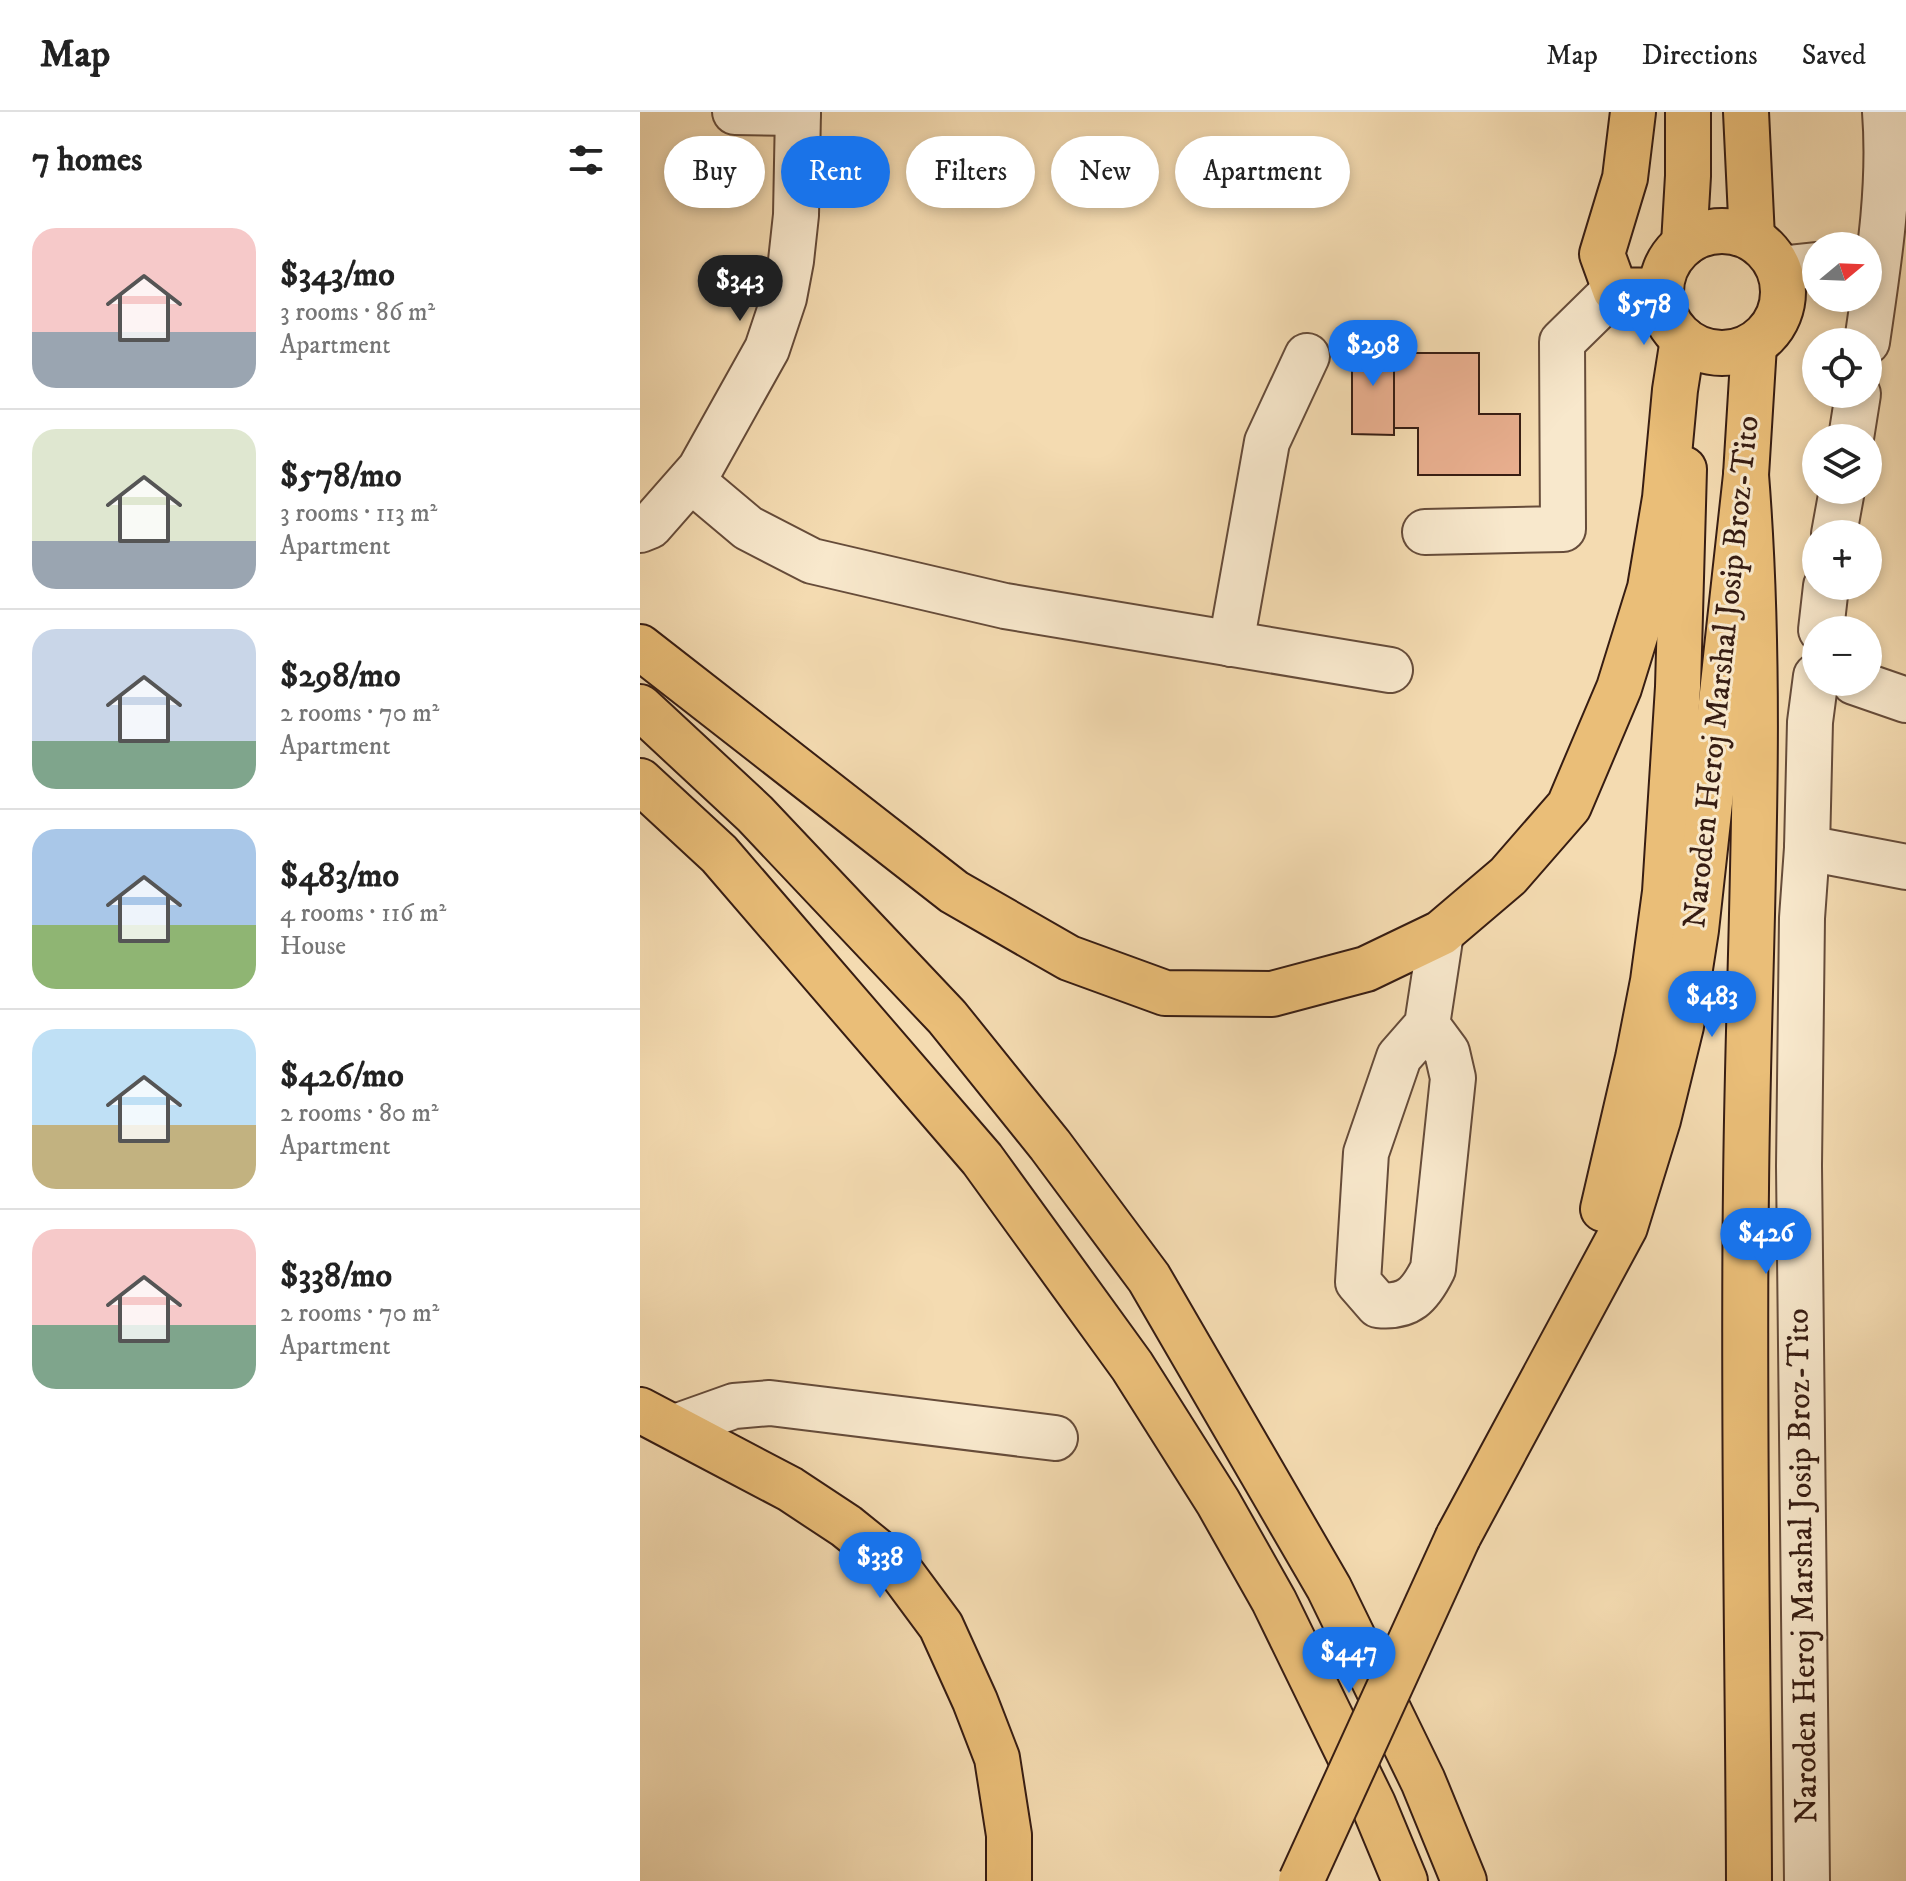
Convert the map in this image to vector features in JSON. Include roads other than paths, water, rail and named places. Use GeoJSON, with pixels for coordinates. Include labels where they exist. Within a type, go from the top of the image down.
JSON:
{"type":"FeatureCollection","features":[{"type":"Feature","properties":{"kind":"main road"},"geometry":{"type":"LineString","coordinates":[[1633,112],[1625,178],[1602,254],[1615,290],[1661,291],[1663,273],[1684,244],[1699,235],[1717,231],[1735,232],[1782,257]]}},
{"type":"Feature","properties":{"kind":"main road"},"geometry":{"type":"LineString","coordinates":[[1684,244],[1688,112]]}},
{"type":"Feature","properties":{"kind":"main road"},"geometry":{"type":"LineString","coordinates":[[645,643],[954,892],[1069,958],[1165,993],[1272,994],[1366,969],[1441,933],[1508,876],[1569,806],[1619,688],[1650,588],[1665,498],[1683,339],[1710,353],[1740,352],[1754,345],[1772,327],[1783,303],[1782,257],[1746,112]]}},
{"type":"Feature","properties":{"kind":"main road","name":"Naroden Heroj Marshal Josip Broz-Tito"},"geometry":{"type":"LineString","coordinates":[[1458,1537],[1602,1215],[1653,981],[1665,892],[1678,687],[1687,391],[1683,339],[1666,318],[1661,291]]}},
{"type":"Feature","properties":{"kind":"main road","name":"Naroden Heroj Marshal Josip Broz-Tito"},"geometry":{"type":"LineString","coordinates":[[1458,1537],[1625,1227],[1658,1120],[1681,1026],[1696,930],[1746,475],[1754,345]]}},
{"type":"Feature","properties":{"kind":"main road"},"geometry":{"type":"LineString","coordinates":[[1746,475],[1753,559],[1753,795],[1746,1190],[1749,1881]]}},
{"type":"Feature","properties":{"kind":"main road"},"geometry":{"type":"LineString","coordinates":[[640,707],[755,814],[947,1017],[1050,1145],[1149,1278],[1329,1588],[1423,1781],[1464,1881]]}},
{"type":"Feature","properties":{"kind":"main road"},"geometry":{"type":"LineString","coordinates":[[640,781],[719,854],[982,1159],[1132,1366],[1218,1502],[1274,1601],[1373,1804],[1405,1881]]}},
{"type":"Feature","properties":{"kind":"main road"},"geometry":{"type":"LineString","coordinates":[[658,1419],[790,1489],[898,1568],[941,1626],[997,1758],[1009,1835],[1009,1881]]}},
{"type":"Feature","properties":{"kind":"main road"},"geometry":{"type":"LineString","coordinates":[[1301,1881],[1458,1537]]}},
{"type":"Feature","properties":{"kind":"main road"},"geometry":{"type":"LineString","coordinates":[[1274,1601],[1381,1881]]}},
{"type":"Feature","properties":{"kind":"street"},"geometry":{"type":"LineString","coordinates":[[657,514],[700,469],[767,349],[784,298],[796,215],[798,112],[735,112]]}},
{"type":"Feature","properties":{"kind":"street"},"geometry":{"type":"LineString","coordinates":[[1877,232],[1888,149],[1885,112]]}},
{"type":"Feature","properties":{"kind":"street"},"geometry":{"type":"LineString","coordinates":[[1425,532],[1563,529],[1562,342],[1615,290]]}},
{"type":"Feature","properties":{"kind":"street"},"geometry":{"type":"LineString","coordinates":[[1231,644],[1267,442],[1307,356]]}},
{"type":"Feature","properties":{"kind":"street"},"geometry":{"type":"LineString","coordinates":[[657,514],[748,528],[812,561],[1005,606],[1390,670]]}},
{"type":"Feature","properties":{"kind":"street"},"geometry":{"type":"LineString","coordinates":[[1882,692],[1906,700]]}},
{"type":"Feature","properties":{"kind":"street","name":"Naroden Heroj Marshal Josip Broz-Tito"},"geometry":{"type":"LineString","coordinates":[[1807,1881],[1799,1166],[1802,918],[1828,859],[1810,722],[1813,696]]}},
{"type":"Feature","properties":{"kind":"street"},"geometry":{"type":"LineString","coordinates":[[1828,859],[1906,867]]}},
{"type":"Feature","properties":{"kind":"street"},"geometry":{"type":"LineString","coordinates":[[1427,1025],[1447,1052],[1453,1078],[1433,1269],[1422,1292],[1396,1306],[1378,1305],[1358,1282],[1366,1153],[1399,1057],[1427,1025],[1441,933]]}},
{"type":"Feature","properties":{"kind":"street"},"geometry":{"type":"LineString","coordinates":[[658,1419],[770,1403],[1055,1438]]}}]}
